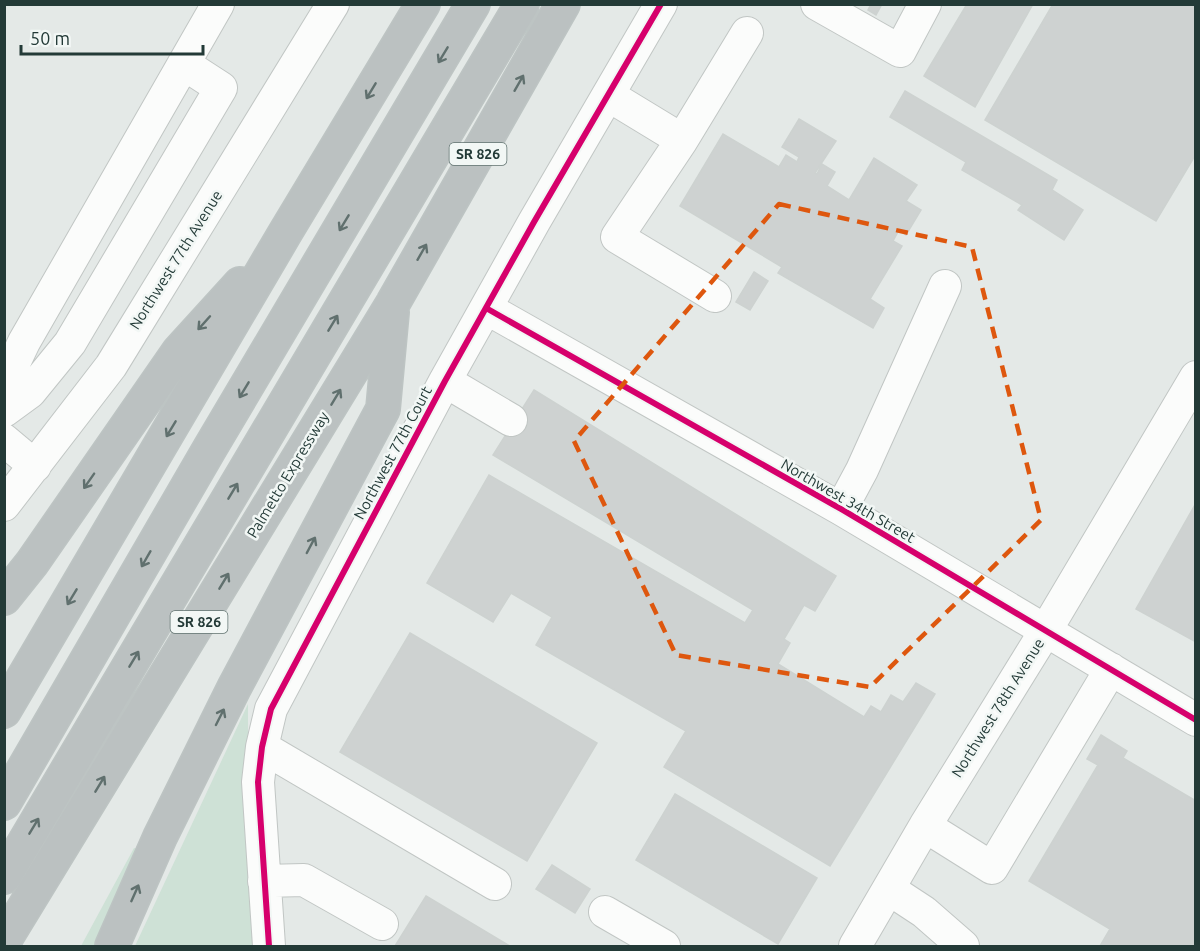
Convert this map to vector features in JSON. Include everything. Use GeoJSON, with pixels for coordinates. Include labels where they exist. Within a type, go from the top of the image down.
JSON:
{"type":"FeatureCollection","features":[{"type":"Feature","properties":{"kind":"highway"},"geometry":{"type":"LineString","coordinates":[[4,711],[285,233],[423,4]]}},
{"type":"Feature","properties":{"kind":"highway"},"geometry":{"type":"LineString","coordinates":[[4,803],[210,448],[473,4]]}},
{"type":"Feature","properties":{"kind":"highway"},"geometry":{"type":"LineString","coordinates":[[4,877],[522,4]]}},
{"type":"Feature","properties":{"kind":"highway","name":"Palmetto Expressway"},"geometry":{"type":"LineString","coordinates":[[4,941],[393,303],[563,4]]}},
{"type":"Feature","properties":{"kind":"highway"},"geometry":{"type":"LineString","coordinates":[[4,598],[32,563],[179,351],[285,233]]}},
{"type":"Feature","properties":{"kind":"highway"},"geometry":{"type":"LineString","coordinates":[[112,946],[160,837],[229,699],[383,409],[393,303]]}},
{"type":"Feature","properties":{"kind":"street"},"geometry":{"type":"LineString","coordinates":[[4,384],[24,342],[218,4]]}},
{"type":"Feature","properties":{"kind":"street","name":"Northwest 77th Avenue"},"geometry":{"type":"LineString","coordinates":[[4,505],[111,366],[333,4]]}},
{"type":"Feature","properties":{"kind":"street","name":"Northwest 77th Court"},"geometry":{"type":"LineString","coordinates":[[269,946],[258,782],[262,747],[271,709],[445,381],[661,4]]}},
{"type":"Feature","properties":{"kind":"street"},"geometry":{"type":"LineString","coordinates":[[817,4],[900,51],[925,4]]}},
{"type":"Feature","properties":{"kind":"street"},"geometry":{"type":"LineString","coordinates":[[715,296],[617,237],[682,140],[747,33]]}},
{"type":"Feature","properties":{"kind":"street"},"geometry":{"type":"LineString","coordinates":[[184,64],[263,118]]}},
{"type":"Feature","properties":{"kind":"street"},"geometry":{"type":"LineString","coordinates":[[4,411],[30,392],[70,343],[221,88]]}},
{"type":"Feature","properties":{"kind":"street"},"geometry":{"type":"LineString","coordinates":[[608,95],[682,140]]}},
{"type":"Feature","properties":{"kind":"street"},"geometry":{"type":"LineString","coordinates":[[841,509],[862,470],[945,286]]}},
{"type":"Feature","properties":{"kind":"street","name":"Northwest 34th Street"},"geometry":{"type":"LineString","coordinates":[[486,308],[841,509],[1196,720]]}},
{"type":"Feature","properties":{"kind":"street","name":"Northwest 78th Avenue"},"geometry":{"type":"LineString","coordinates":[[855,946],[1196,376]]}},
{"type":"Feature","properties":{"kind":"street"},"geometry":{"type":"LineString","coordinates":[[445,381],[511,420]]}},
{"type":"Feature","properties":{"kind":"street"},"geometry":{"type":"LineString","coordinates":[[4,441],[35,466]]}},
{"type":"Feature","properties":{"kind":"street"},"geometry":{"type":"LineString","coordinates":[[925,826],[992,868],[1111,669]]}},
{"type":"Feature","properties":{"kind":"street"},"geometry":{"type":"LineString","coordinates":[[262,747],[495,884]]}},
{"type":"Feature","properties":{"kind":"street"},"geometry":{"type":"LineString","coordinates":[[264,881],[304,880],[382,924]]}},
{"type":"Feature","properties":{"kind":"street"},"geometry":{"type":"LineString","coordinates":[[890,889],[924,912],[963,946]]}},
{"type":"Feature","properties":{"kind":"street"},"geometry":{"type":"LineString","coordinates":[[605,912],[664,946]]}},
{"type":"Feature","properties":{"kind":"highlighted area"},"geometry":{"type":"Polygon","coordinates":[[[779,204],[972,247],[1041,520],[870,687],[676,655],[574,441],[779,204]]]}},
{"type":"Feature","properties":{"kind":"green space"},"geometry":{"type":"Polygon","coordinates":[[[248,704],[248,876],[254,946],[135,946],[248,704]]]}},
{"type":"Feature","properties":{"kind":"green space"},"geometry":{"type":"Polygon","coordinates":[[[134,848],[145,850],[95,946],[81,946],[134,848]]]}},
{"type":"Feature","properties":{"kind":"building"},"geometry":{"type":"Polygon","coordinates":[[[871,4],[882,4],[876,15],[868,10],[871,4]]]}},
{"type":"Feature","properties":{"kind":"building"},"geometry":{"type":"Polygon","coordinates":[[[967,4],[1033,4],[975,107],[924,76],[967,4]]]}},
{"type":"Feature","properties":{"kind":"building"},"geometry":{"type":"Polygon","coordinates":[[[1053,4],[1196,4],[1196,154],[1156,221],[985,120],[1053,4]]]}},
{"type":"Feature","properties":{"kind":"building"},"geometry":{"type":"Polygon","coordinates":[[[905,91],[1057,180],[1052,190],[1083,210],[1064,240],[1018,210],[1022,205],[962,170],[966,162],[890,117],[905,91]]]}},
{"type":"Feature","properties":{"kind":"building"},"geometry":{"type":"Polygon","coordinates":[[[799,119],[836,141],[815,173],[817,174],[822,164],[835,172],[827,186],[849,200],[874,158],[917,185],[906,201],[921,210],[906,235],[899,230],[893,241],[902,246],[870,299],[884,308],[873,328],[778,273],[782,267],[680,206],[723,134],[779,167],[786,155],[797,162],[799,157],[782,147],[799,119]]]}},
{"type":"Feature","properties":{"kind":"building"},"geometry":{"type":"Polygon","coordinates":[[[754,272],[768,281],[750,310],[736,302],[754,272]]]}},
{"type":"Feature","properties":{"kind":"building"},"geometry":{"type":"Polygon","coordinates":[[[534,390],[836,576],[815,611],[804,605],[784,639],[790,643],[778,664],[864,717],[871,706],[881,712],[891,695],[903,702],[916,683],[935,694],[830,866],[664,767],[686,731],[536,645],[552,617],[511,593],[493,622],[427,583],[489,475],[745,623],[753,610],[493,455],[534,390]]]}},
{"type":"Feature","properties":{"kind":"building"},"geometry":{"type":"Polygon","coordinates":[[[1196,503],[1196,642],[1136,609],[1196,503]]]}},
{"type":"Feature","properties":{"kind":"building"},"geometry":{"type":"Polygon","coordinates":[[[410,633],[597,743],[527,861],[340,752],[410,633]]]}},
{"type":"Feature","properties":{"kind":"building"},"geometry":{"type":"Polygon","coordinates":[[[1101,735],[1127,751],[1123,758],[1196,801],[1196,946],[1100,946],[1110,929],[1029,881],[1098,765],[1087,759],[1101,735]]]}},
{"type":"Feature","properties":{"kind":"building"},"geometry":{"type":"Polygon","coordinates":[[[675,794],[817,878],[778,944],[636,860],[675,794]]]}},
{"type":"Feature","properties":{"kind":"building"},"geometry":{"type":"Polygon","coordinates":[[[552,865],[590,889],[575,913],[536,889],[552,865]]]}},
{"type":"Feature","properties":{"kind":"building"},"geometry":{"type":"Polygon","coordinates":[[[426,896],[510,946],[395,946],[426,896]]]}},
{"type":"Feature","properties":{"kind":"cycle path"},"geometry":{"type":"LineString","coordinates":[[269,946],[258,782],[262,747],[271,709],[445,381],[534,222],[661,4]]}},
{"type":"Feature","properties":{"kind":"cycle path"},"geometry":{"type":"LineString","coordinates":[[486,308],[841,509],[1196,720]]}}]}
